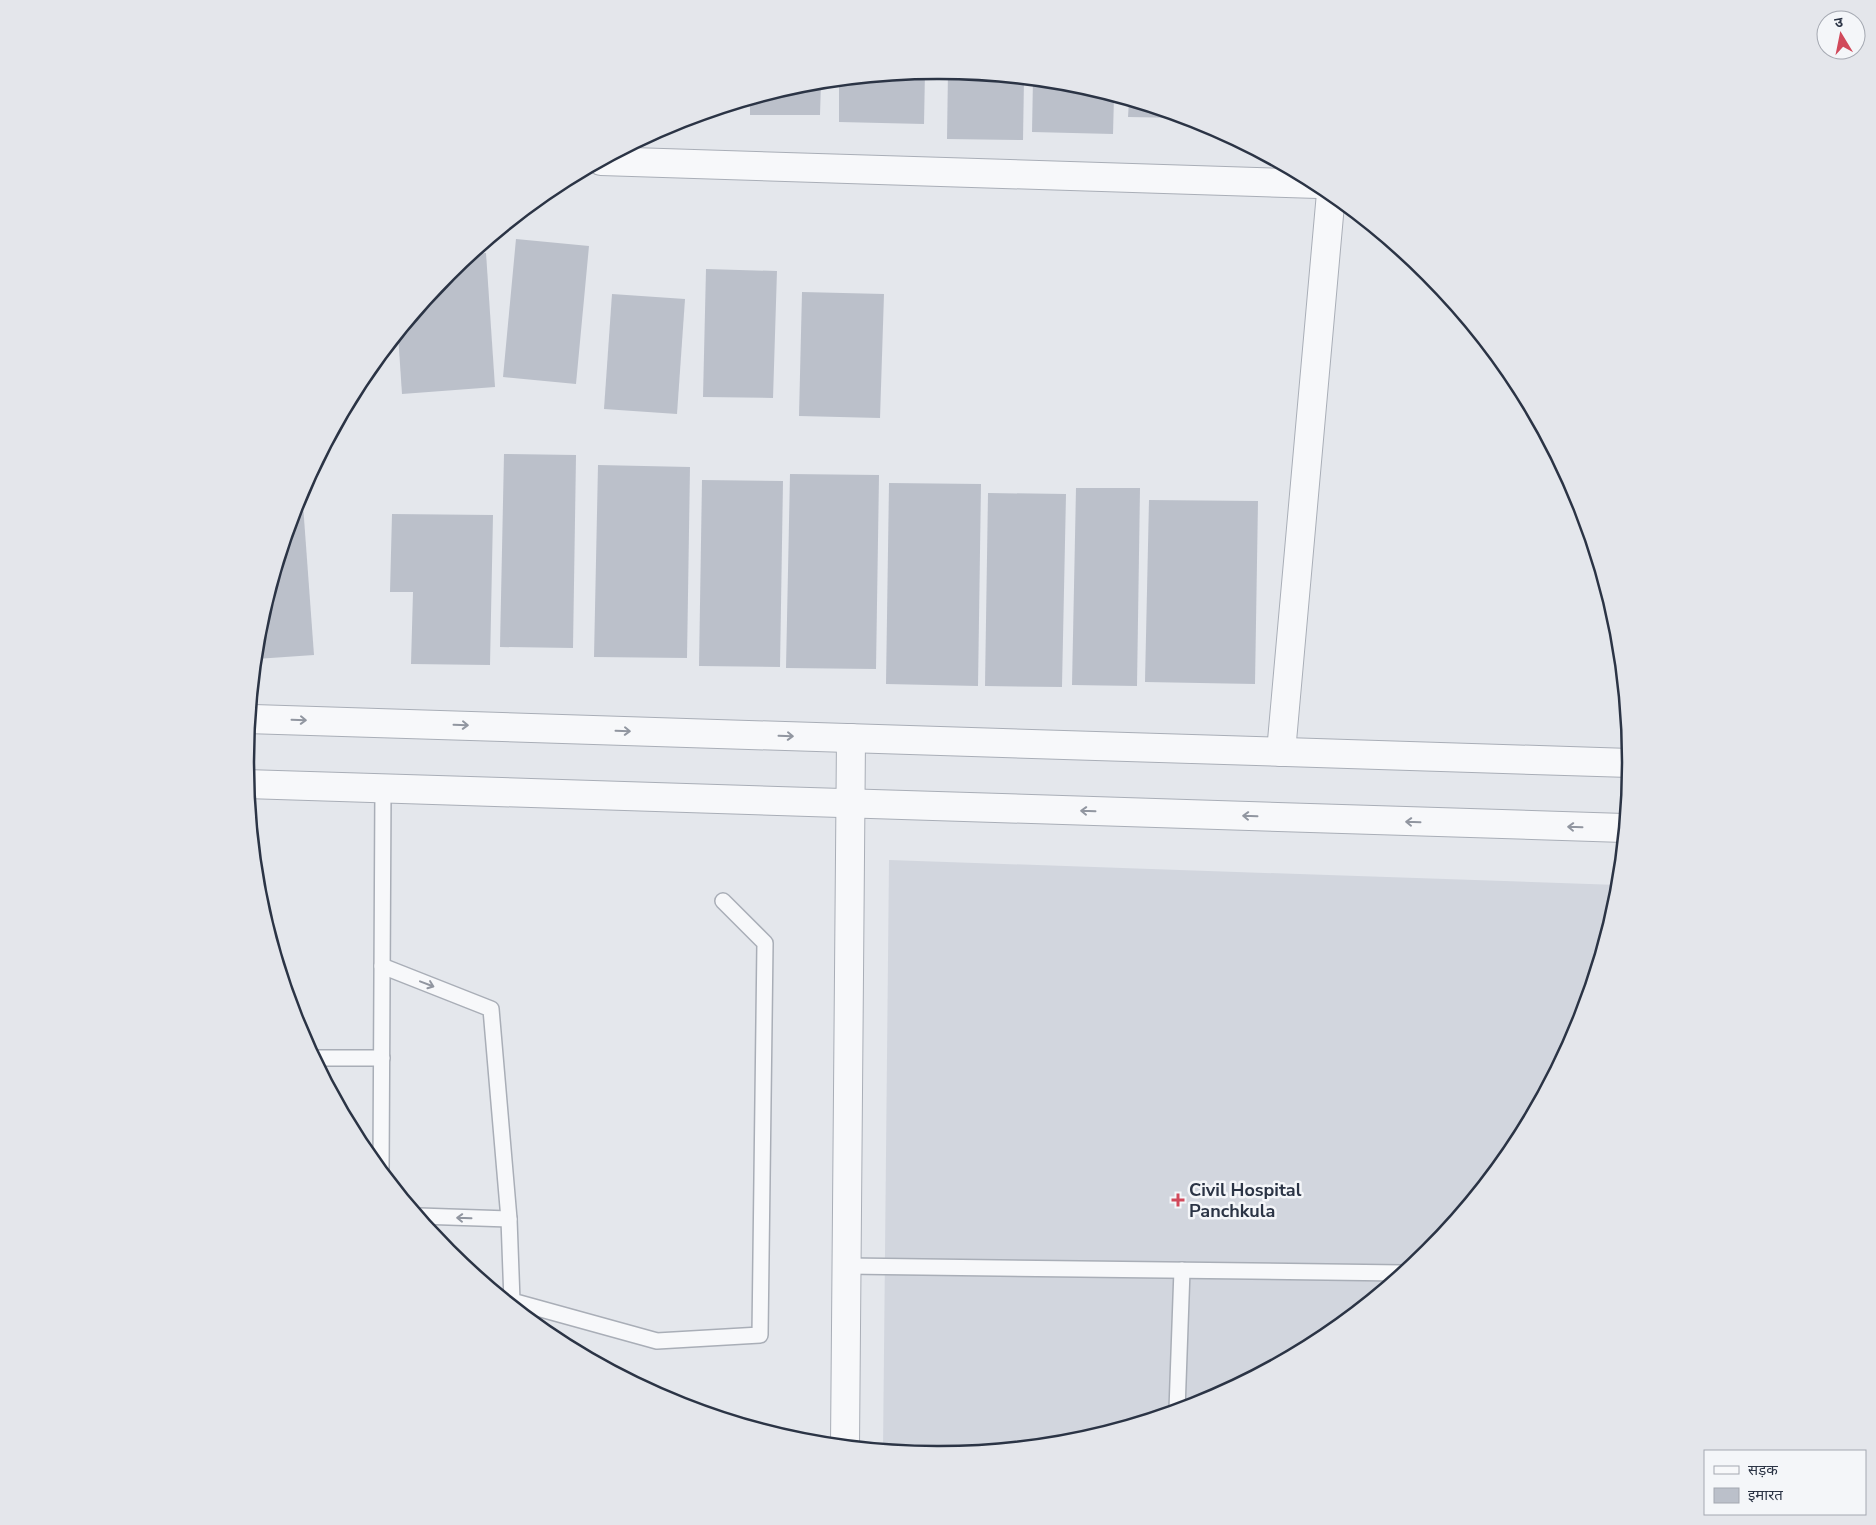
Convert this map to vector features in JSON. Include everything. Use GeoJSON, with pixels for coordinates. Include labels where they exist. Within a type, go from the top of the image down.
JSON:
{"type":"FeatureCollection","features":[{"type":"Feature","properties":{"kind":"street"},"geometry":{"type":"LineString","coordinates":[[612,161],[1301,183]]}},
{"type":"Feature","properties":{"kind":"street"},"geometry":{"type":"LineString","coordinates":[[1281,752],[1330,203]]}},
{"type":"Feature","properties":{"kind":"street"},"geometry":{"type":"LineString","coordinates":[[256,719],[1622,763]]}},
{"type":"Feature","properties":{"kind":"street"},"geometry":{"type":"LineString","coordinates":[[845,1439],[850,738]]}},
{"type":"Feature","properties":{"kind":"street"},"geometry":{"type":"LineString","coordinates":[[255,784],[1618,828]]}},
{"type":"Feature","properties":{"kind":"lane"},"geometry":{"type":"LineString","coordinates":[[382,1160],[383,788]]}},
{"type":"Feature","properties":{"kind":"lane"},"geometry":{"type":"LineString","coordinates":[[520,1303],[657,1341],[760,1335],[765,943],[723,901]]}},
{"type":"Feature","properties":{"kind":"lane"},"geometry":{"type":"LineString","coordinates":[[382,966],[491,1009],[509,1219],[512,1297]]}},
{"type":"Feature","properties":{"kind":"lane"},"geometry":{"type":"LineString","coordinates":[[322,1058],[382,1058]]}},
{"type":"Feature","properties":{"kind":"lane"},"geometry":{"type":"LineString","coordinates":[[427,1216],[509,1219]]}},
{"type":"Feature","properties":{"kind":"lane"},"geometry":{"type":"LineString","coordinates":[[847,1266],[1393,1273]]}},
{"type":"Feature","properties":{"kind":"lane"},"geometry":{"type":"LineString","coordinates":[[1177,1403],[1182,1270]]}},
{"type":"Feature","properties":{"kind":"shaded area","name":"Civil Hospital Panchkula"},"geometry":{"type":"Polygon","coordinates":[[[889,860],[1611,885],[1598,939],[1570,1024],[1551,1065],[1507,1142],[1452,1213],[1389,1277],[1354,1305],[1280,1355],[1240,1376],[1158,1410],[1115,1423],[1071,1433],[983,1445],[938,1446],[883,1444],[889,860]]]}},
{"type":"Feature","properties":{"kind":"building"},"geometry":{"type":"Polygon","coordinates":[[[925,79],[924,124],[839,122],[839,87],[893,80],[925,79]]]}},
{"type":"Feature","properties":{"kind":"building"},"geometry":{"type":"Polygon","coordinates":[[[948,79],[983,80],[1024,85],[1023,140],[947,139],[948,79]]]}},
{"type":"Feature","properties":{"kind":"building"},"geometry":{"type":"Polygon","coordinates":[[[1033,86],[1114,102],[1113,134],[1032,132],[1033,86]]]}},
{"type":"Feature","properties":{"kind":"building"},"geometry":{"type":"Polygon","coordinates":[[[821,89],[820,115],[750,115],[750,105],[821,89]]]}},
{"type":"Feature","properties":{"kind":"building"},"geometry":{"type":"Polygon","coordinates":[[[1129,106],[1165,118],[1128,117],[1129,106]]]}},
{"type":"Feature","properties":{"kind":"building"},"geometry":{"type":"Polygon","coordinates":[[[516,239],[589,246],[576,384],[503,377],[516,239]]]}},
{"type":"Feature","properties":{"kind":"building"},"geometry":{"type":"Polygon","coordinates":[[[482,253],[486,253],[495,387],[402,394],[399,343],[424,312],[482,253]]]}},
{"type":"Feature","properties":{"kind":"building"},"geometry":{"type":"Polygon","coordinates":[[[706,269],[777,271],[773,398],[703,397],[706,269]]]}},
{"type":"Feature","properties":{"kind":"building"},"geometry":{"type":"Polygon","coordinates":[[[802,292],[884,294],[880,418],[799,416],[802,292]]]}},
{"type":"Feature","properties":{"kind":"building"},"geometry":{"type":"Polygon","coordinates":[[[612,294],[685,299],[677,414],[604,409],[612,294]]]}},
{"type":"Feature","properties":{"kind":"building"},"geometry":{"type":"Polygon","coordinates":[[[504,454],[576,455],[573,648],[500,647],[504,454]]]}},
{"type":"Feature","properties":{"kind":"building"},"geometry":{"type":"Polygon","coordinates":[[[598,465],[690,467],[687,658],[594,657],[598,465]]]}},
{"type":"Feature","properties":{"kind":"building"},"geometry":{"type":"Polygon","coordinates":[[[790,474],[879,475],[876,669],[786,668],[790,474]]]}},
{"type":"Feature","properties":{"kind":"building"},"geometry":{"type":"Polygon","coordinates":[[[702,480],[783,481],[780,667],[699,666],[702,480]]]}},
{"type":"Feature","properties":{"kind":"building"},"geometry":{"type":"Polygon","coordinates":[[[889,483],[981,484],[978,686],[886,684],[889,483]]]}},
{"type":"Feature","properties":{"kind":"building"},"geometry":{"type":"Polygon","coordinates":[[[1076,488],[1140,488],[1137,686],[1072,685],[1076,488]]]}},
{"type":"Feature","properties":{"kind":"building"},"geometry":{"type":"Polygon","coordinates":[[[988,493],[1066,494],[1062,687],[985,686],[988,493]]]}},
{"type":"Feature","properties":{"kind":"building"},"geometry":{"type":"Polygon","coordinates":[[[1149,500],[1258,501],[1255,684],[1145,682],[1149,500]]]}},
{"type":"Feature","properties":{"kind":"building"},"geometry":{"type":"Polygon","coordinates":[[[303,509],[314,655],[262,659],[267,629],[278,586],[303,509]]]}},
{"type":"Feature","properties":{"kind":"building"},"geometry":{"type":"Polygon","coordinates":[[[392,514],[493,515],[490,665],[411,664],[413,592],[390,592],[392,514]]]}},
{"type":"Feature","properties":{"kind":"place","name":"Civil Hospital Panchkula"},"geometry":{"type":"Point","coordinates":[1178,1200]}}]}
